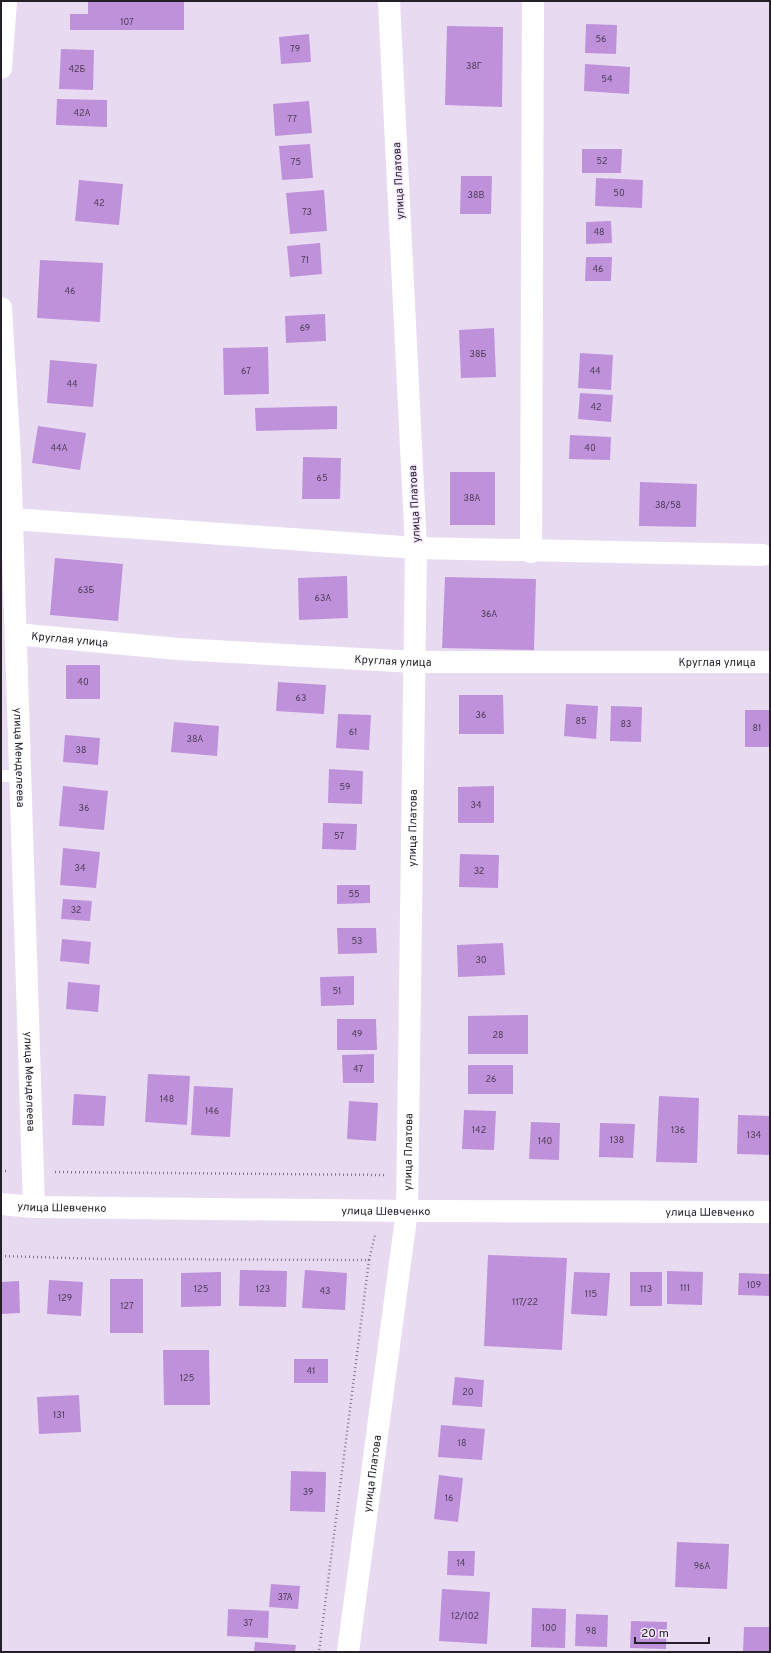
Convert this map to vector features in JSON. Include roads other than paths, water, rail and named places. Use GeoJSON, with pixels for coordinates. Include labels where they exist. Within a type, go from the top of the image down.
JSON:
{"type":"FeatureCollection","features":[{"type":"Feature","properties":{"kind":"street"},"geometry":{"type":"LineString","coordinates":[[1,68],[5,1]]}},
{"type":"Feature","properties":{"kind":"street","name":"улица Платова"},"geometry":{"type":"LineString","coordinates":[[348,1652],[407,1211],[416,548],[389,1]]}},
{"type":"Feature","properties":{"kind":"street"},"geometry":{"type":"LineString","coordinates":[[531,552],[533,1]]}},
{"type":"Feature","properties":{"kind":"street","name":"улица Менделеева"},"geometry":{"type":"LineString","coordinates":[[1,308],[5,456],[12,518],[16,634],[10,776],[34,1207]]}},
{"type":"Feature","properties":{"kind":"street"},"geometry":{"type":"LineString","coordinates":[[12,518],[416,548],[531,552],[764,555]]}},
{"type":"Feature","properties":{"kind":"street","name":"Круглая улица"},"geometry":{"type":"LineString","coordinates":[[16,634],[178,649],[415,662],[770,662]]}},
{"type":"Feature","properties":{"kind":"street","name":"улица Шевченко"},"geometry":{"type":"LineString","coordinates":[[1,1204],[34,1207],[407,1211],[770,1212]]}},
{"type":"Feature","properties":{"kind":"lane"},"geometry":{"type":"LineString","coordinates":[[1,5],[5,1]]}}]}
